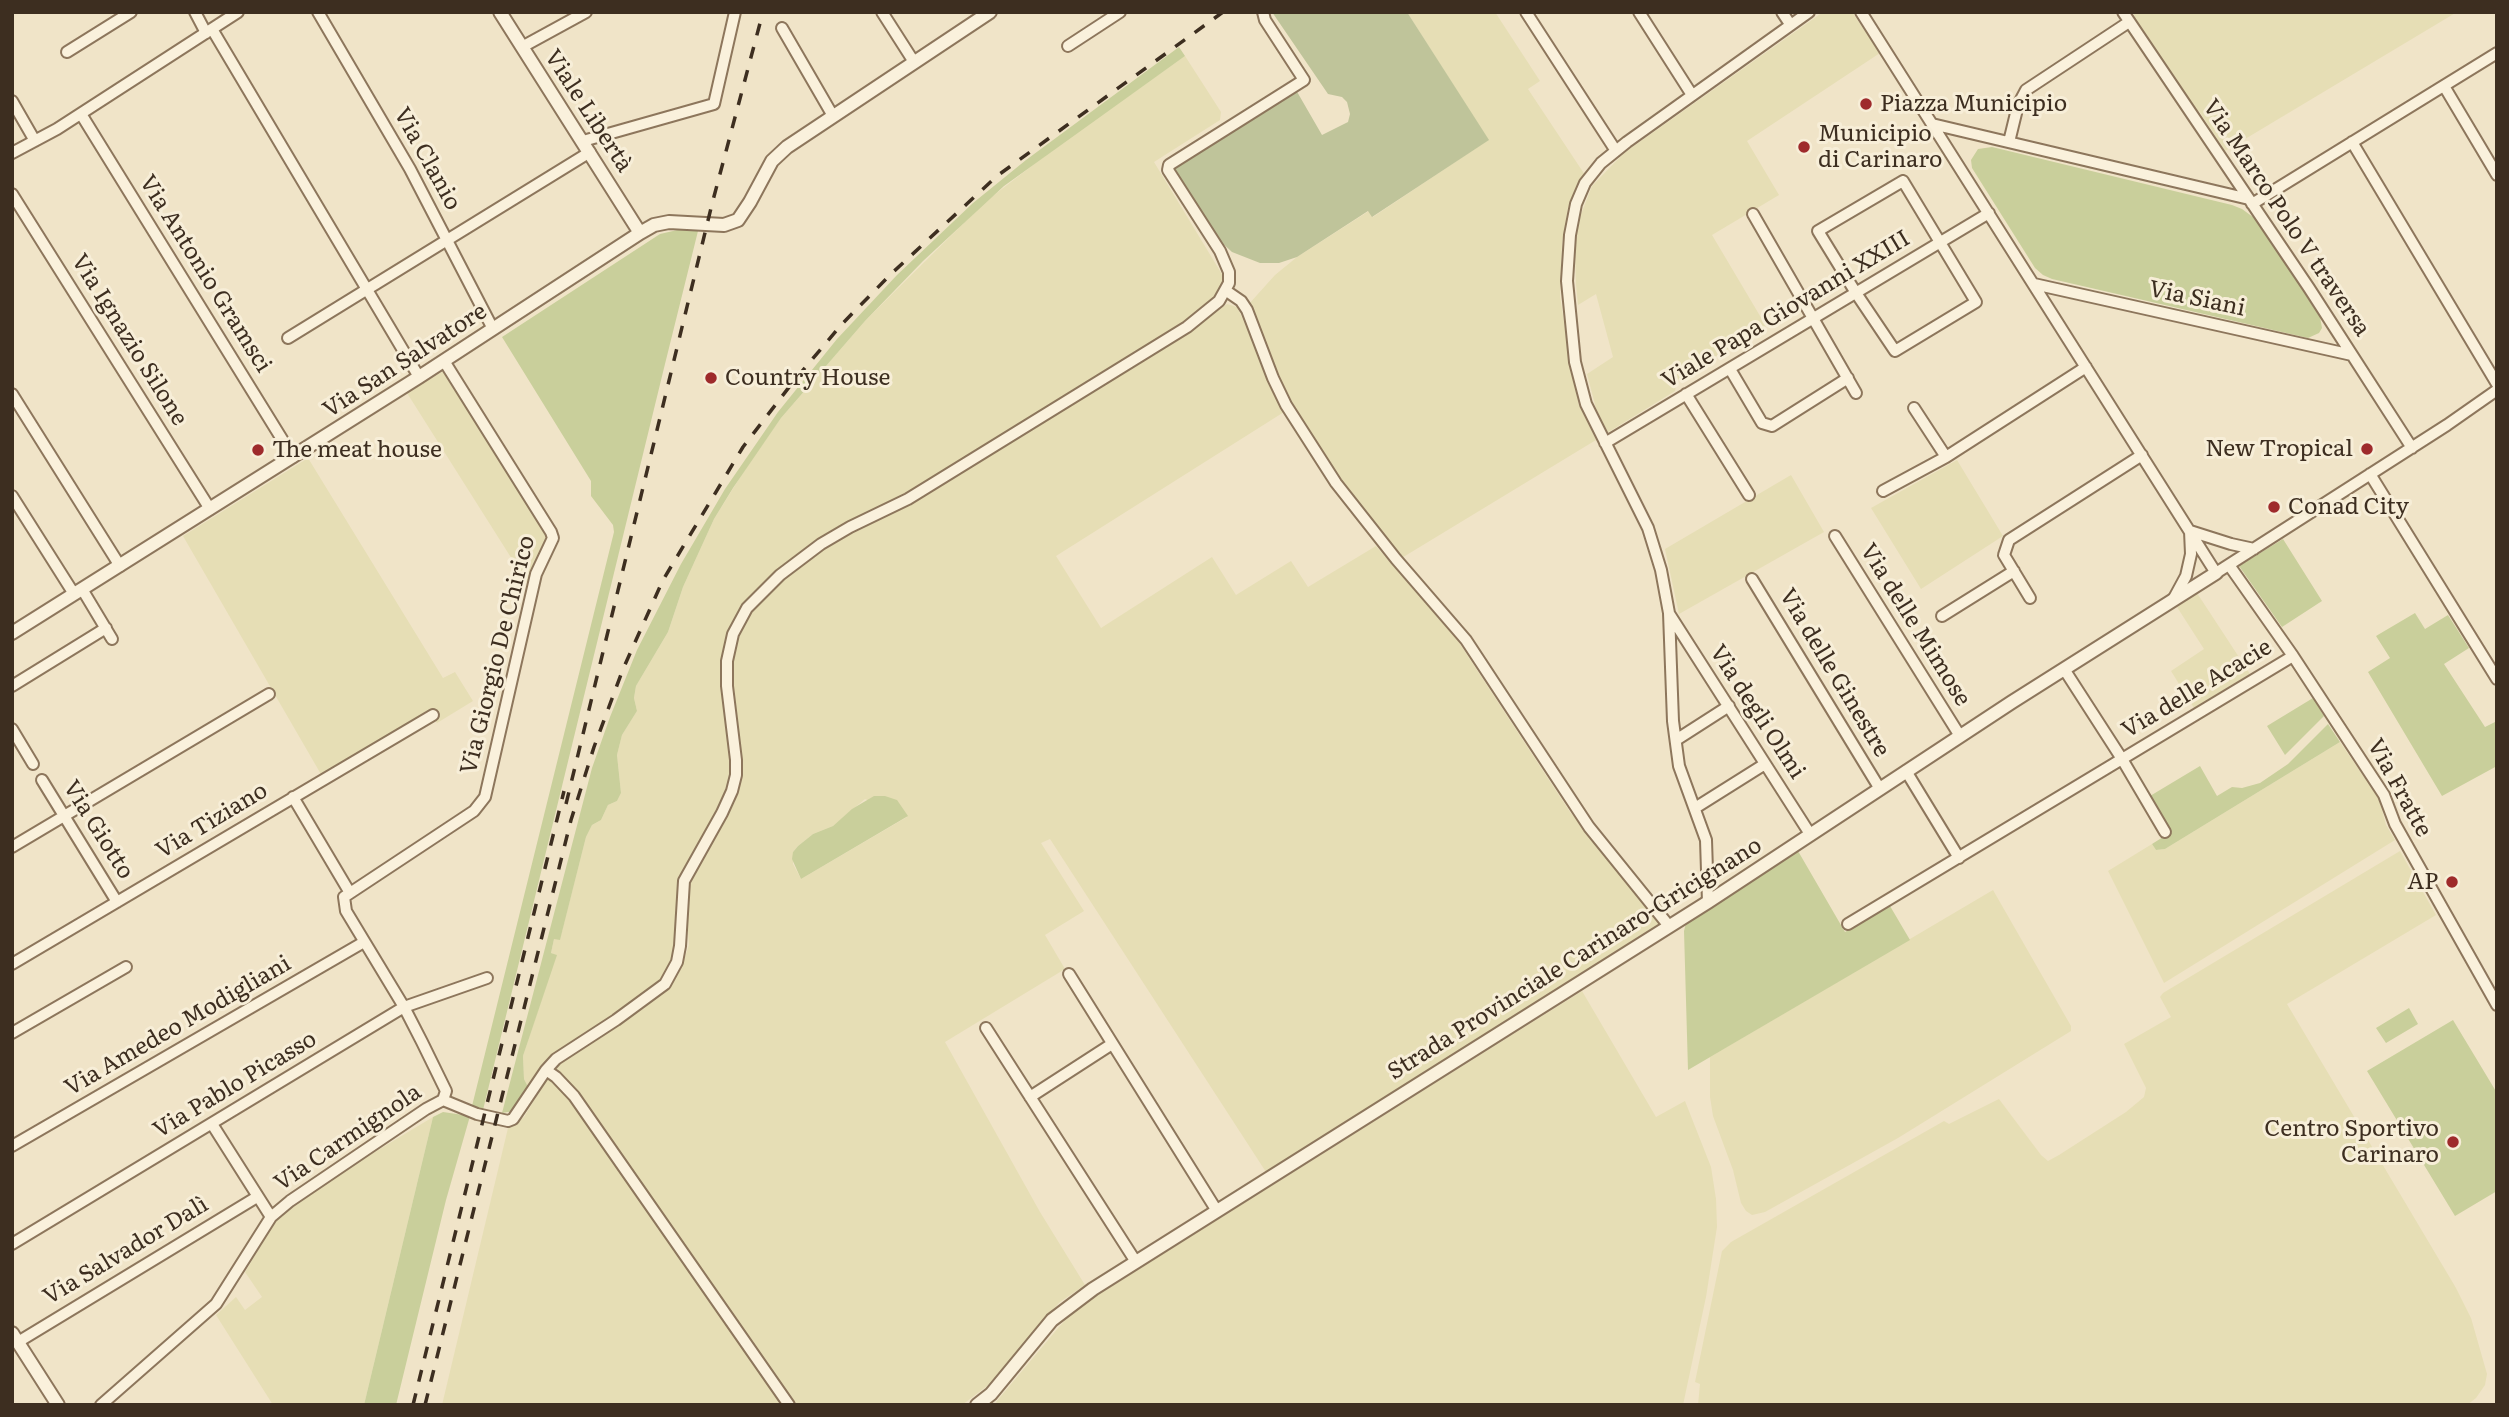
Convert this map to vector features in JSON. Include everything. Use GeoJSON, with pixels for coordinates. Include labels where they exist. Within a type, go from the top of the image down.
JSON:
{"type":"FeatureCollection","features":[{"type":"Feature","properties":{"kind":"street"},"geometry":{"type":"LineString","coordinates":[[67,52],[131,12]]}},
{"type":"Feature","properties":{"kind":"street"},"geometry":{"type":"LineString","coordinates":[[195,12],[419,377]]}},
{"type":"Feature","properties":{"kind":"street"},"geometry":{"type":"LineString","coordinates":[[12,153],[81,114],[238,12]]}},
{"type":"Feature","properties":{"kind":"street","name":"Via Clanio"},"geometry":{"type":"LineString","coordinates":[[318,12],[410,169],[494,329]]}},
{"type":"Feature","properties":{"kind":"street","name":"Viale Libertà"},"geometry":{"type":"LineString","coordinates":[[500,12],[640,233]]}},
{"type":"Feature","properties":{"kind":"street"},"geometry":{"type":"LineString","coordinates":[[522,47],[586,12]]}},
{"type":"Feature","properties":{"kind":"street"},"geometry":{"type":"LineString","coordinates":[[288,338],[447,240],[586,147],[714,104],[735,12]]}},
{"type":"Feature","properties":{"kind":"street"},"geometry":{"type":"LineString","coordinates":[[883,12],[914,62]]}},
{"type":"Feature","properties":{"kind":"street"},"geometry":{"type":"LineString","coordinates":[[782,28],[833,116],[990,12]]}},
{"type":"Feature","properties":{"kind":"street"},"geometry":{"type":"LineString","coordinates":[[1068,46],[1120,12]]}},
{"type":"Feature","properties":{"kind":"street"},"geometry":{"type":"LineString","coordinates":[[1263,12],[1304,80],[1169,165],[1168,170],[1220,251],[1228,272],[1226,290],[1241,301],[1247,310],[1286,405],[1336,483],[1396,559],[1466,640],[1575,807],[1669,926]]}},
{"type":"Feature","properties":{"kind":"street"},"geometry":{"type":"LineString","coordinates":[[1527,12],[1616,151]]}},
{"type":"Feature","properties":{"kind":"street"},"geometry":{"type":"LineString","coordinates":[[1639,12],[1692,95]]}},
{"type":"Feature","properties":{"kind":"street"},"geometry":{"type":"LineString","coordinates":[[1782,12],[1790,24]]}},
{"type":"Feature","properties":{"kind":"street"},"geometry":{"type":"LineString","coordinates":[[1707,902],[1706,840],[1679,766],[1669,613],[1661,570],[1648,528],[1586,404],[1575,362],[1567,281],[1570,235],[1576,204],[1585,183],[1601,163],[1809,12]]}},
{"type":"Feature","properties":{"kind":"street"},"geometry":{"type":"LineString","coordinates":[[1861,12],[2216,573],[2497,390]]}},
{"type":"Feature","properties":{"kind":"street"},"geometry":{"type":"LineString","coordinates":[[2009,142],[2018,105],[2026,90],[2126,17]]}},
{"type":"Feature","properties":{"kind":"street","name":"Via Marco Polo V traversa"},"geometry":{"type":"LineString","coordinates":[[2126,17],[2412,447]]}},
{"type":"Feature","properties":{"kind":"street"},"geometry":{"type":"LineString","coordinates":[[1932,124],[2250,201],[2497,53]]}},
{"type":"Feature","properties":{"kind":"street"},"geometry":{"type":"LineString","coordinates":[[2444,86],[2497,175]]}},
{"type":"Feature","properties":{"kind":"street"},"geometry":{"type":"LineString","coordinates":[[12,101],[34,141]]}},
{"type":"Feature","properties":{"kind":"street","name":"Via Antonio Gramsci"},"geometry":{"type":"LineString","coordinates":[[81,114],[293,457]]}},
{"type":"Feature","properties":{"kind":"street","name":"Via San Salvatore"},"geometry":{"type":"LineString","coordinates":[[12,633],[419,377],[654,225],[669,222],[724,225],[738,220],[772,161],[788,146],[833,116]]}},
{"type":"Feature","properties":{"kind":"street"},"geometry":{"type":"LineString","coordinates":[[2352,142],[2497,384]]}},
{"type":"Feature","properties":{"kind":"street"},"geometry":{"type":"LineString","coordinates":[[1903,181],[1976,302],[1895,351],[1856,293],[1818,231],[1903,181]]}},
{"type":"Feature","properties":{"kind":"street","name":"Via Ignazio Silone"},"geometry":{"type":"LineString","coordinates":[[12,194],[210,509]]}},
{"type":"Feature","properties":{"kind":"street","name":"Viale Papa Giovanni XXIII"},"geometry":{"type":"LineString","coordinates":[[1605,443],[1989,213]]}},
{"type":"Feature","properties":{"kind":"street"},"geometry":{"type":"LineString","coordinates":[[1753,214],[1856,393]]}},
{"type":"Feature","properties":{"kind":"street","name":"Via Siani"},"geometry":{"type":"LineString","coordinates":[[2034,284],[2352,355]]}},
{"type":"Feature","properties":{"kind":"street","name":"Via Carmignola"},"geometry":{"type":"LineString","coordinates":[[101,1405],[216,1304],[271,1217],[290,1201],[443,1100],[477,1114],[508,1121],[513,1119],[546,1070],[566,1052],[651,995],[670,976],[677,962],[680,946],[684,881],[722,813],[736,775],[727,686],[727,661],[733,634],[747,608],[780,575],[821,544],[908,499],[1187,327],[1210,310],[1226,290]]}},
{"type":"Feature","properties":{"kind":"street","name":"Via Giorgio De Chirico"},"geometry":{"type":"LineString","coordinates":[[350,893],[474,811],[485,797],[536,575],[553,538],[444,361]]}},
{"type":"Feature","properties":{"kind":"street"},"geometry":{"type":"LineString","coordinates":[[1883,491],[1946,457],[2086,367]]}},
{"type":"Feature","properties":{"kind":"street"},"geometry":{"type":"LineString","coordinates":[[1730,369],[1762,423],[1772,426],[1848,379]]}},
{"type":"Feature","properties":{"kind":"street"},"geometry":{"type":"LineString","coordinates":[[12,394],[120,566]]}},
{"type":"Feature","properties":{"kind":"street"},"geometry":{"type":"LineString","coordinates":[[1686,394],[1749,495]]}},
{"type":"Feature","properties":{"kind":"street"},"geometry":{"type":"LineString","coordinates":[[1914,408],[1946,457]]}},
{"type":"Feature","properties":{"kind":"street"},"geometry":{"type":"LineString","coordinates":[[2031,598],[2004,555],[2009,540],[2142,455]]}},
{"type":"Feature","properties":{"kind":"street"},"geometry":{"type":"LineString","coordinates":[[2370,474],[2497,679]]}},
{"type":"Feature","properties":{"kind":"street"},"geometry":{"type":"LineString","coordinates":[[12,496],[113,639]]}},
{"type":"Feature","properties":{"kind":"street"},"geometry":{"type":"LineString","coordinates":[[2190,531],[2254,549]]}},
{"type":"Feature","properties":{"kind":"street"},"geometry":{"type":"LineString","coordinates":[[2173,600],[2186,576],[2191,554],[2190,531]]}},
{"type":"Feature","properties":{"kind":"street","name":"Via delle Mimose"},"geometry":{"type":"LineString","coordinates":[[1835,536],[1959,736]]}},
{"type":"Feature","properties":{"kind":"street","name":"Via Fratte"},"geometry":{"type":"LineString","coordinates":[[2228,565],[2293,656],[2384,796],[2395,824],[2497,1005]]}},
{"type":"Feature","properties":{"kind":"street"},"geometry":{"type":"LineString","coordinates":[[1942,616],[2014,571]]}},
{"type":"Feature","properties":{"kind":"street","name":"Strada Provinciale Carinaro-Gricignano"},"geometry":{"type":"LineString","coordinates":[[977,1405],[991,1394],[1052,1320],[1093,1289],[1707,902],[2064,668],[2216,573]]}},
{"type":"Feature","properties":{"kind":"street","name":"Via delle Ginestre"},"geometry":{"type":"LineString","coordinates":[[1752,579],[1880,789]]}},
{"type":"Feature","properties":{"kind":"street","name":"Via degli Olmi"},"geometry":{"type":"LineString","coordinates":[[1669,613],[1810,834]]}},
{"type":"Feature","properties":{"kind":"street"},"geometry":{"type":"LineString","coordinates":[[12,686],[106,628]]}},
{"type":"Feature","properties":{"kind":"street","name":"Via delle Acacie"},"geometry":{"type":"LineString","coordinates":[[1848,924],[2293,656]]}},
{"type":"Feature","properties":{"kind":"street"},"geometry":{"type":"LineString","coordinates":[[2064,668],[2165,832]]}},
{"type":"Feature","properties":{"kind":"street"},"geometry":{"type":"LineString","coordinates":[[12,847],[269,694]]}},
{"type":"Feature","properties":{"kind":"street"},"geometry":{"type":"LineString","coordinates":[[1676,740],[1729,706]]}},
{"type":"Feature","properties":{"kind":"street","name":"Via Tiziano"},"geometry":{"type":"LineString","coordinates":[[12,964],[433,715]]}},
{"type":"Feature","properties":{"kind":"street"},"geometry":{"type":"LineString","coordinates":[[12,729],[33,764]]}},
{"type":"Feature","properties":{"kind":"street"},"geometry":{"type":"LineString","coordinates":[[1695,808],[1765,764]]}},
{"type":"Feature","properties":{"kind":"street"},"geometry":{"type":"LineString","coordinates":[[1906,771],[1959,858]]}},
{"type":"Feature","properties":{"kind":"street","name":"Via Giotto"},"geometry":{"type":"LineString","coordinates":[[42,780],[117,902]]}},
{"type":"Feature","properties":{"kind":"street"},"geometry":{"type":"LineString","coordinates":[[293,797],[350,893],[344,897],[346,911],[404,1007],[446,1091],[443,1100]]}},
{"type":"Feature","properties":{"kind":"street","name":"Via Amedeo Modigliani"},"geometry":{"type":"LineString","coordinates":[[12,1146],[364,942]]}},
{"type":"Feature","properties":{"kind":"street"},"geometry":{"type":"LineString","coordinates":[[12,1033],[127,967]]}},
{"type":"Feature","properties":{"kind":"street"},"geometry":{"type":"LineString","coordinates":[[1069,974],[1217,1211]]}},
{"type":"Feature","properties":{"kind":"street","name":"Via Pablo Picasso"},"geometry":{"type":"LineString","coordinates":[[12,1244],[404,1007],[487,978]]}},
{"type":"Feature","properties":{"kind":"street"},"geometry":{"type":"LineString","coordinates":[[986,1028],[1136,1262]]}},
{"type":"Feature","properties":{"kind":"street"},"geometry":{"type":"LineString","coordinates":[[1030,1097],[1112,1044]]}},
{"type":"Feature","properties":{"kind":"street"},"geometry":{"type":"LineString","coordinates":[[546,1070],[574,1096],[789,1405]]}},
{"type":"Feature","properties":{"kind":"street"},"geometry":{"type":"LineString","coordinates":[[212,1124],[271,1217]]}},
{"type":"Feature","properties":{"kind":"street","name":"Via Salvador Dalì"},"geometry":{"type":"LineString","coordinates":[[15,1337],[257,1197]]}},
{"type":"Feature","properties":{"kind":"street"},"geometry":{"type":"LineString","coordinates":[[15,1337],[58,1405]]}},
{"type":"Feature","properties":{"kind":"shaded area"},"geometry":{"type":"Polygon","coordinates":[[[1407,12],[1495,12],[1540,81],[1528,89],[1585,175],[1568,208],[1562,243],[1560,296],[1579,405],[1596,440],[1400,559],[1364,516],[1290,406],[1248,305],[1275,275],[1297,257],[1369,211],[1373,217],[1488,140],[1407,12]]]}},
{"type":"Feature","properties":{"kind":"shaded area"},"geometry":{"type":"Polygon","coordinates":[[[1823,12],[1852,12],[1880,53],[1747,141],[1779,195],[1712,235],[1766,326],[1677,380],[1675,391],[1607,433],[1597,412],[1587,374],[1613,357],[1596,294],[1578,305],[1576,284],[1578,222],[1592,186],[1624,153],[1823,12]]]}},
{"type":"Feature","properties":{"kind":"shaded area"},"geometry":{"type":"Polygon","coordinates":[[[2133,12],[2457,12],[2225,151],[2199,111],[2195,113],[2136,21],[2133,12]]]}},
{"type":"Feature","properties":{"kind":"shaded area"},"geometry":{"type":"Polygon","coordinates":[[[1185,56],[1221,112],[1220,120],[1154,162],[1223,276],[1223,284],[1210,307],[916,490],[816,541],[782,568],[728,635],[732,776],[722,805],[694,853],[671,968],[656,987],[528,1087],[524,1079],[523,1056],[556,955],[551,953],[554,939],[560,939],[586,837],[592,825],[601,820],[608,805],[617,801],[621,793],[617,755],[622,735],[637,711],[634,698],[636,686],[668,632],[683,587],[714,519],[751,460],[781,418],[865,321],[985,202],[1063,142],[1185,56]]]}},
{"type":"Feature","properties":{"kind":"shaded area"},"geometry":{"type":"Polygon","coordinates":[[[1227,304],[1237,307],[1284,412],[1056,556],[1101,628],[1212,557],[1236,595],[1291,561],[1308,587],[1376,546],[1458,641],[1570,812],[1662,924],[1266,1172],[1050,839],[1041,843],[1084,911],[1045,935],[1065,969],[945,1042],[1040,1212],[1085,1285],[1060,1302],[991,1383],[962,1405],[794,1405],[640,1180],[574,1089],[555,1068],[567,1054],[643,1009],[667,988],[681,969],[689,945],[686,904],[689,885],[695,869],[735,802],[730,664],[736,638],[758,599],[817,550],[918,498],[1197,326],[1227,304]],[[865,799],[833,826],[813,834],[798,846],[793,852],[793,864],[801,879],[907,817],[865,799]]]}},
{"type":"Feature","properties":{"kind":"shaded area"},"geometry":{"type":"Polygon","coordinates":[[[445,370],[547,537],[534,564],[529,586],[407,393],[445,370]]]}},
{"type":"Feature","properties":{"kind":"shaded area"},"geometry":{"type":"Polygon","coordinates":[[[308,458],[443,678],[455,672],[473,701],[437,723],[430,712],[322,776],[183,536],[308,458]]]}},
{"type":"Feature","properties":{"kind":"shaded area"},"geometry":{"type":"Polygon","coordinates":[[[1957,460],[2003,536],[1921,589],[1871,508],[1957,460]]]}},
{"type":"Feature","properties":{"kind":"shaded area"},"geometry":{"type":"Polygon","coordinates":[[[1791,475],[1824,532],[1679,614],[1665,549],[1791,475]]]}},
{"type":"Feature","properties":{"kind":"shaded area"},"geometry":{"type":"Polygon","coordinates":[[[2197,593],[2250,674],[2194,708],[2171,671],[2204,649],[2177,607],[2197,593]]]}},
{"type":"Feature","properties":{"kind":"shaded area"},"geometry":{"type":"Polygon","coordinates":[[[2340,742],[2379,799],[2386,825],[2395,840],[2164,983],[2108,871],[2152,844],[2156,850],[2165,849],[2340,742]]]}},
{"type":"Feature","properties":{"kind":"shaded area"},"geometry":{"type":"Polygon","coordinates":[[[2400,851],[2436,915],[2287,1004],[2456,1288],[2471,1318],[2487,1374],[2485,1385],[2476,1398],[2467,1405],[1698,1405],[1700,1384],[1695,1382],[1722,1251],[1731,1242],[1944,1121],[1949,1124],[1999,1099],[2041,1155],[2048,1161],[2059,1155],[2126,1112],[2144,1097],[2146,1088],[2124,1044],[2171,1017],[2160,997],[2163,993],[2400,851]]]}},
{"type":"Feature","properties":{"kind":"shaded area"},"geometry":{"type":"Polygon","coordinates":[[[1993,890],[2071,1026],[2071,1031],[1898,1138],[1765,1212],[1752,1215],[1746,1211],[1713,1116],[1710,1057],[1993,890]]]}},
{"type":"Feature","properties":{"kind":"shaded area"},"geometry":{"type":"Polygon","coordinates":[[[1582,991],[1656,1117],[1685,1101],[1711,1167],[1717,1227],[1706,1297],[1683,1405],[998,1405],[996,1402],[1059,1327],[1088,1301],[1582,991]]]}},
{"type":"Feature","properties":{"kind":"shaded area"},"geometry":{"type":"Polygon","coordinates":[[[547,1079],[555,1083],[573,1102],[783,1405],[442,1405],[508,1128],[524,1117],[547,1079]]]}},
{"type":"Feature","properties":{"kind":"shaded area"},"geometry":{"type":"Polygon","coordinates":[[[433,1117],[364,1405],[273,1405],[216,1315],[236,1297],[245,1310],[262,1297],[245,1272],[279,1215],[345,1170],[433,1117]]]}},
{"type":"Feature","properties":{"kind":"green space"},"geometry":{"type":"Polygon","coordinates":[[[1272,12],[1407,12],[1489,140],[1372,217],[1368,211],[1297,257],[1279,263],[1260,263],[1232,252],[1217,238],[1174,168],[1296,90],[1322,135],[1348,122],[1350,114],[1347,102],[1342,97],[1328,94],[1272,12]]]}},
{"type":"Feature","properties":{"kind":"green space"},"geometry":{"type":"Polygon","coordinates":[[[1179,47],[1185,56],[1004,186],[923,261],[865,321],[781,418],[733,488],[714,519],[683,587],[668,632],[636,686],[634,698],[637,711],[622,735],[617,755],[621,793],[617,801],[608,805],[601,820],[592,825],[586,837],[560,940],[554,939],[551,953],[557,955],[523,1056],[524,1079],[528,1087],[514,1111],[502,1113],[592,768],[610,717],[637,650],[681,564],[725,489],[778,412],[837,339],[897,275],[973,203],[1026,160],[1179,47]]]}},
{"type":"Feature","properties":{"kind":"green space"},"geometry":{"type":"Polygon","coordinates":[[[1992,147],[2242,209],[2257,220],[2320,317],[2322,328],[2319,333],[2308,338],[2043,275],[2035,268],[1972,168],[1971,160],[1978,149],[1992,147]]]}},
{"type":"Feature","properties":{"kind":"green space"},"geometry":{"type":"Polygon","coordinates":[[[699,227],[483,1110],[472,1106],[614,532],[613,525],[591,496],[591,481],[502,337],[660,234],[699,227]]]}},
{"type":"Feature","properties":{"kind":"green space"},"geometry":{"type":"Polygon","coordinates":[[[2283,539],[2322,601],[2282,627],[2239,566],[2283,539]]]}},
{"type":"Feature","properties":{"kind":"green space"},"geometry":{"type":"Polygon","coordinates":[[[2415,613],[2425,629],[2448,615],[2469,648],[2444,664],[2485,727],[2497,721],[2497,766],[2442,796],[2368,672],[2390,658],[2376,636],[2415,613]]]}},
{"type":"Feature","properties":{"kind":"green space"},"geometry":{"type":"Polygon","coordinates":[[[2313,698],[2324,716],[2285,755],[2267,726],[2313,698]]]}},
{"type":"Feature","properties":{"kind":"green space"},"geometry":{"type":"Polygon","coordinates":[[[2328,724],[2340,742],[2165,849],[2156,850],[2152,844],[2171,832],[2150,796],[2200,766],[2217,796],[2232,787],[2242,788],[2260,783],[2288,764],[2328,724]]]}},
{"type":"Feature","properties":{"kind":"green space"},"geometry":{"type":"Polygon","coordinates":[[[874,796],[897,800],[908,816],[801,879],[792,859],[798,846],[813,834],[833,826],[852,809],[874,796]]]}},
{"type":"Feature","properties":{"kind":"green space"},"geometry":{"type":"Polygon","coordinates":[[[1798,851],[1845,932],[1890,906],[1910,940],[1688,1070],[1684,931],[1686,923],[1798,851]]]}},
{"type":"Feature","properties":{"kind":"green space"},"geometry":{"type":"Polygon","coordinates":[[[2409,1008],[2418,1024],[2386,1043],[2376,1028],[2409,1008]]]}},
{"type":"Feature","properties":{"kind":"green space","name":"Centro Sportivo Carinaro"},"geometry":{"type":"Polygon","coordinates":[[[2453,1020],[2497,1093],[2497,1191],[2455,1216],[2367,1071],[2453,1020]]]}},
{"type":"Feature","properties":{"kind":"green space"},"geometry":{"type":"Polygon","coordinates":[[[443,1112],[470,1116],[446,1200],[396,1405],[364,1405],[433,1117],[443,1112]]]}},
{"type":"Feature","properties":{"kind":"railway"},"geometry":{"type":"LineString","coordinates":[[566,804],[712,204],[763,12]]}},
{"type":"Feature","properties":{"kind":"railway"},"geometry":{"type":"LineString","coordinates":[[425,1405],[571,820],[623,669],[663,580],[743,447],[842,324],[891,274],[997,176],[1223,12]]}},
{"type":"Feature","properties":{"kind":"railway"},"geometry":{"type":"LineString","coordinates":[[413,1405],[564,791]]}},
{"type":"Feature","properties":{"kind":"place","name":"Piazza Municipio"},"geometry":{"type":"Point","coordinates":[1866,104]}},
{"type":"Feature","properties":{"kind":"place","name":"Municipio di Carinaro"},"geometry":{"type":"Point","coordinates":[1804,147]}},
{"type":"Feature","properties":{"kind":"place","name":"Country House"},"geometry":{"type":"Point","coordinates":[711,378]}},
{"type":"Feature","properties":{"kind":"place","name":"New Tropical"},"geometry":{"type":"Point","coordinates":[2367,449]}},
{"type":"Feature","properties":{"kind":"place","name":"The meat house"},"geometry":{"type":"Point","coordinates":[258,450]}},
{"type":"Feature","properties":{"kind":"place","name":"Conad City"},"geometry":{"type":"Point","coordinates":[2274,507]}},
{"type":"Feature","properties":{"kind":"place","name":"AP"},"geometry":{"type":"Point","coordinates":[2452,882]}},
{"type":"Feature","properties":{"kind":"place","name":"Centro Sportivo Carinaro"},"geometry":{"type":"Point","coordinates":[2453,1142]}}]}
